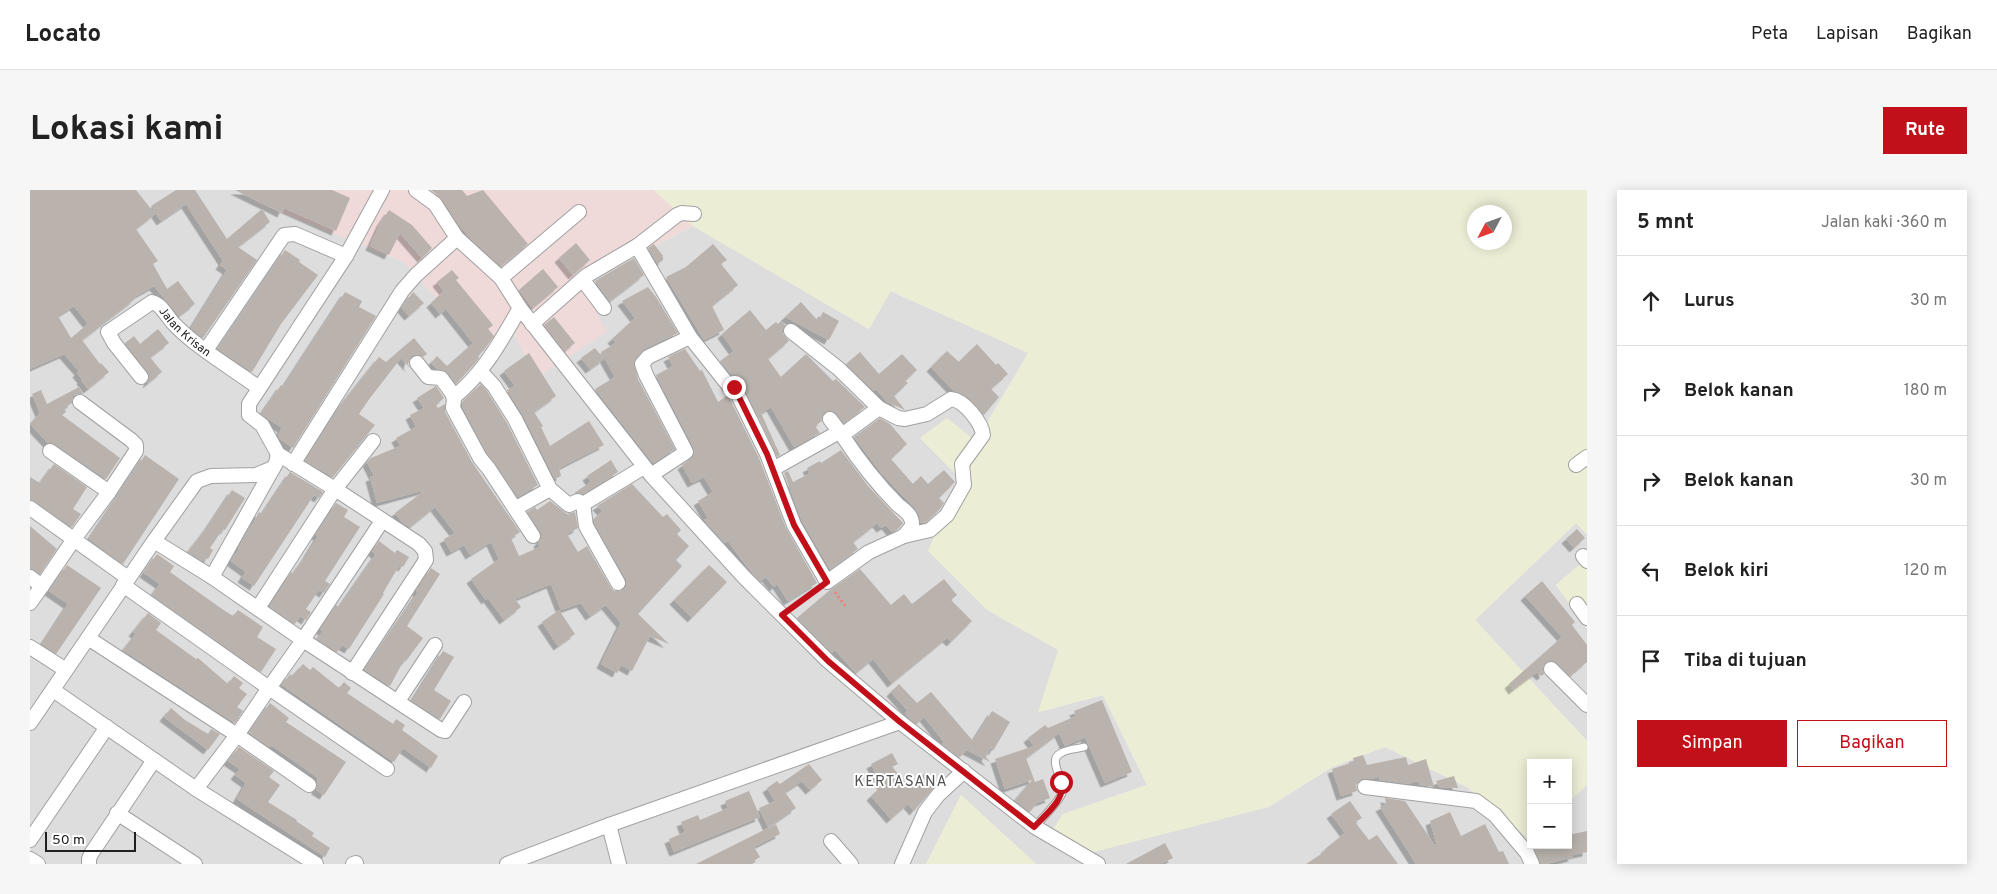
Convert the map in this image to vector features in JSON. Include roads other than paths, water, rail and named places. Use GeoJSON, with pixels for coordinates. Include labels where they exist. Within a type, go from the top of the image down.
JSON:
{"type":"FeatureCollection","features":[{"type":"Feature","properties":{"kind":"street"},"geometry":{"type":"LineString","coordinates":[[352,673],[426,560],[423,547],[278,454],[262,425],[249,415],[249,404],[346,256],[382,190]]}},
{"type":"Feature","properties":{"kind":"street"},"geometry":{"type":"LineString","coordinates":[[416,190],[435,204],[456,238],[501,278],[532,324],[648,471],[744,576],[828,661],[900,722],[1034,827],[1098,864]]}},
{"type":"Feature","properties":{"kind":"street"},"geometry":{"type":"LineString","coordinates":[[501,278],[579,212]]}},
{"type":"Feature","properties":{"kind":"street"},"geometry":{"type":"LineString","coordinates":[[532,324],[586,276],[637,246],[677,215],[682,213],[694,214]]}},
{"type":"Feature","properties":{"kind":"street"},"geometry":{"type":"LineString","coordinates":[[206,350],[284,235],[295,234],[346,256]]}},
{"type":"Feature","properties":{"kind":"street"},"geometry":{"type":"LineString","coordinates":[[293,464],[402,291],[416,275],[456,238]]}},
{"type":"Feature","properties":{"kind":"street"},"geometry":{"type":"LineString","coordinates":[[637,246],[690,337],[729,385],[734,388],[773,469],[794,525],[827,582],[869,552],[904,536],[930,530],[947,515],[964,485],[962,464],[983,433],[981,426],[973,416],[955,399],[948,401],[927,414],[905,419],[889,414],[879,408],[839,369],[791,331]]}},
{"type":"Feature","properties":{"kind":"street"},"geometry":{"type":"LineString","coordinates":[[583,280],[604,308]]}},
{"type":"Feature","properties":{"kind":"street","name":"Jalan Krisan"},"geometry":{"type":"LineString","coordinates":[[140,377],[108,332],[152,302],[158,304],[174,324],[190,339],[259,388]]}},
{"type":"Feature","properties":{"kind":"street"},"geometry":{"type":"LineString","coordinates":[[454,397],[480,371],[520,308]]}},
{"type":"Feature","properties":{"kind":"street"},"geometry":{"type":"LineString","coordinates":[[583,504],[686,452],[642,364],[648,358],[690,337]]}},
{"type":"Feature","properties":{"kind":"street"},"geometry":{"type":"LineString","coordinates":[[417,363],[428,376],[441,378],[454,397],[453,408],[480,458],[490,469],[533,536]]}},
{"type":"Feature","properties":{"kind":"street"},"geometry":{"type":"LineString","coordinates":[[480,371],[494,386],[515,419],[550,489],[569,504],[578,501],[583,504]]}},
{"type":"Feature","properties":{"kind":"street"},"geometry":{"type":"LineString","coordinates":[[30,603],[109,492],[136,450],[136,445],[80,402]]}},
{"type":"Feature","properties":{"kind":"street"},"geometry":{"type":"LineString","coordinates":[[773,469],[841,433],[879,408]]}},
{"type":"Feature","properties":{"kind":"street"},"geometry":{"type":"LineString","coordinates":[[830,419],[881,488],[911,516],[912,526],[904,536]]}},
{"type":"Feature","properties":{"kind":"street"},"geometry":{"type":"LineString","coordinates":[[258,608],[335,489],[373,441]]}},
{"type":"Feature","properties":{"kind":"street"},"geometry":{"type":"LineString","coordinates":[[50,451],[109,492]]}},
{"type":"Feature","properties":{"kind":"street"},"geometry":{"type":"LineString","coordinates":[[212,577],[276,463],[278,454]]}},
{"type":"Feature","properties":{"kind":"street"},"geometry":{"type":"LineString","coordinates":[[30,724],[154,541],[197,482],[211,476],[256,475],[273,468]]}},
{"type":"Feature","properties":{"kind":"street"},"geometry":{"type":"LineString","coordinates":[[516,508],[550,489]]}},
{"type":"Feature","properties":{"kind":"street"},"geometry":{"type":"LineString","coordinates":[[583,504],[586,526],[618,583]]}},
{"type":"Feature","properties":{"kind":"street"},"geometry":{"type":"LineString","coordinates":[[30,508],[74,539],[126,582],[269,688],[387,769]]}},
{"type":"Feature","properties":{"kind":"street"},"geometry":{"type":"LineString","coordinates":[[196,789],[303,640],[382,520]]}},
{"type":"Feature","properties":{"kind":"street"},"geometry":{"type":"LineString","coordinates":[[154,541],[212,577],[352,673],[437,728],[444,731],[464,702]]}},
{"type":"Feature","properties":{"kind":"street"},"geometry":{"type":"LineString","coordinates":[[30,577],[42,586]]}},
{"type":"Feature","properties":{"kind":"street"},"geometry":{"type":"LineString","coordinates":[[1577,604],[1587,618]]}},
{"type":"Feature","properties":{"kind":"street"},"geometry":{"type":"LineString","coordinates":[[88,638],[309,784]]}},
{"type":"Feature","properties":{"kind":"street"},"geometry":{"type":"LineString","coordinates":[[398,701],[435,645]]}},
{"type":"Feature","properties":{"kind":"street"},"geometry":{"type":"LineString","coordinates":[[30,648],[66,670]]}},
{"type":"Feature","properties":{"kind":"street"},"geometry":{"type":"LineString","coordinates":[[1551,669],[1587,705]]}},
{"type":"Feature","properties":{"kind":"street"},"geometry":{"type":"LineString","coordinates":[[52,690],[196,789],[316,864]]}},
{"type":"Feature","properties":{"kind":"street"},"geometry":{"type":"LineString","coordinates":[[507,864],[609,825],[900,722]]}},
{"type":"Feature","properties":{"kind":"street"},"geometry":{"type":"LineString","coordinates":[[30,840],[106,727]]}},
{"type":"Feature","properties":{"kind":"street"},"geometry":{"type":"LineString","coordinates":[[89,864],[91,854],[154,760]]}},
{"type":"Feature","properties":{"kind":"street"},"geometry":{"type":"LineString","coordinates":[[902,864],[925,812],[938,794],[964,772]]}},
{"type":"Feature","properties":{"kind":"street"},"geometry":{"type":"LineString","coordinates":[[1364,787],[1476,801],[1495,815],[1527,853],[1532,864]]}},
{"type":"Feature","properties":{"kind":"street"},"geometry":{"type":"LineString","coordinates":[[117,813],[195,864]]}},
{"type":"Feature","properties":{"kind":"street"},"geometry":{"type":"LineString","coordinates":[[609,825],[619,864]]}},
{"type":"Feature","properties":{"kind":"street"},"geometry":{"type":"LineString","coordinates":[[831,841],[851,864]]}},
{"type":"Feature","properties":{"kind":"street"},"geometry":{"type":"LineString","coordinates":[[30,859],[38,864]]}},
{"type":"Feature","properties":{"kind":"lane"},"geometry":{"type":"LineString","coordinates":[[1034,827],[1062,795],[1063,787],[1055,763],[1056,758],[1060,753],[1084,747]]}},
{"type":"Feature","properties":{"kind":"district","name":"KERTASANA"},"geometry":{"type":"Point","coordinates":[901,781]}}]}
